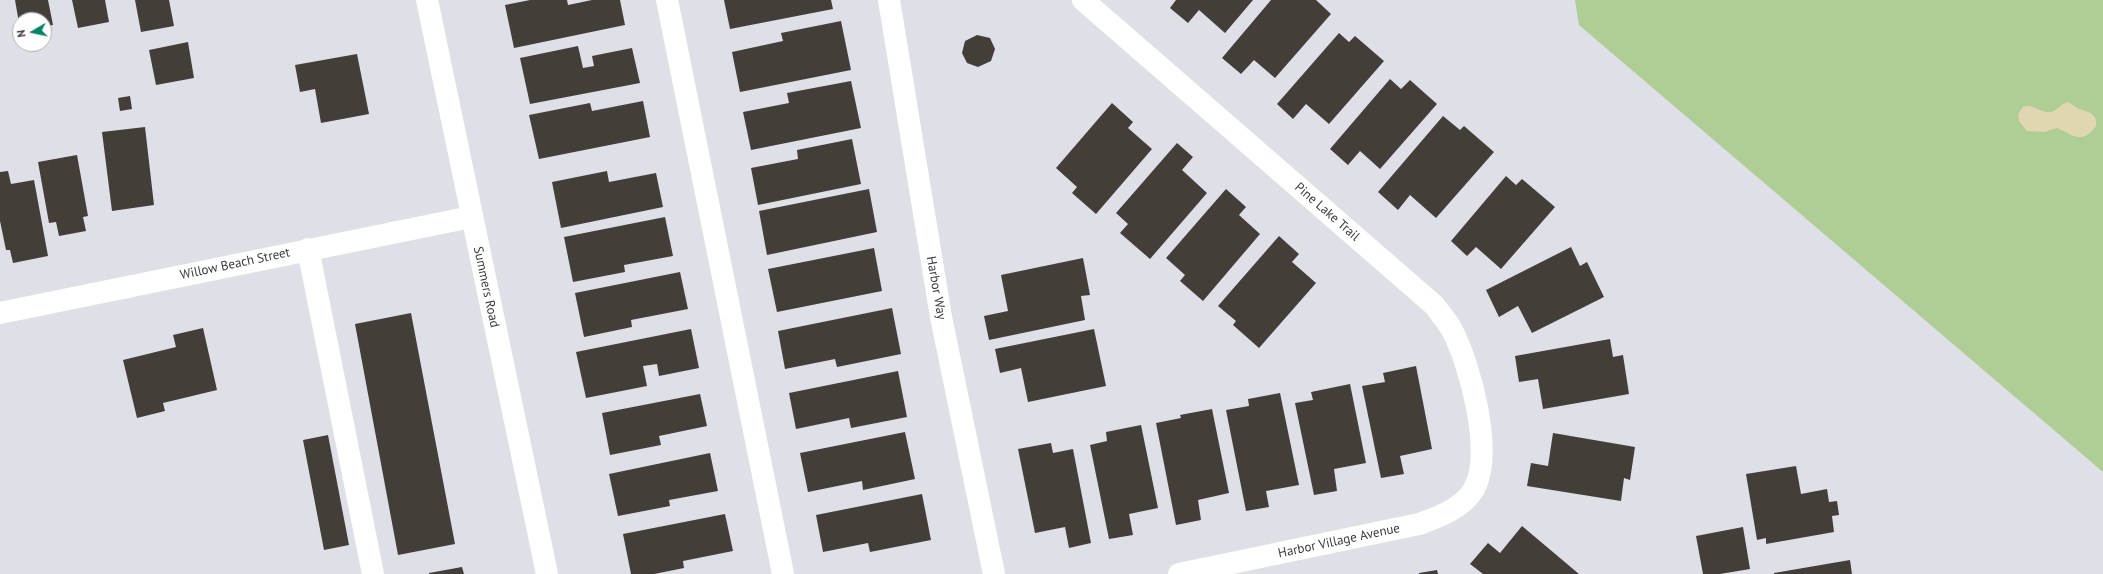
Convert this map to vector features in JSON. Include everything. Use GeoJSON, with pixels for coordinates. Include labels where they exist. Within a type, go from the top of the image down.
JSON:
{"type":"FeatureCollection","features":[{"type":"Feature","properties":{"kind":"street","name":"Summers Road"},"geometry":{"type":"LineString","coordinates":[[427,0],[471,217],[547,574]]}},
{"type":"Feature","properties":{"kind":"street"},"geometry":{"type":"LineString","coordinates":[[667,0],[783,574]]}},
{"type":"Feature","properties":{"kind":"street","name":"Harbor Way"},"geometry":{"type":"LineString","coordinates":[[889,0],[940,317],[994,574]]}},
{"type":"Feature","properties":{"kind":"street","name":"Pine Lake Trail"},"geometry":{"type":"LineString","coordinates":[[1083,0],[1434,305],[1452,329],[1469,369],[1477,408],[1482,444],[1479,475]]}},
{"type":"Feature","properties":{"kind":"street","name":"Willow Beach Street"},"geometry":{"type":"LineString","coordinates":[[0,313],[471,217]]}},
{"type":"Feature","properties":{"kind":"street"},"geometry":{"type":"LineString","coordinates":[[308,249],[372,574]]}},
{"type":"Feature","properties":{"kind":"street","name":"Harbor Village Avenue"},"geometry":{"type":"LineString","coordinates":[[1179,574],[1419,524],[1442,516],[1461,503],[1474,489],[1479,475]]}},
{"type":"Feature","properties":{"kind":"green space"},"geometry":{"type":"Polygon","coordinates":[[[1575,0],[2103,0],[2103,472],[1579,25],[1575,0]]]}},
{"type":"Feature","properties":{"kind":"sand"},"geometry":{"type":"Polygon","coordinates":[[[2068,102],[2094,116],[2096,126],[2091,132],[2082,137],[2077,137],[2057,128],[2044,132],[2027,131],[2019,121],[2018,114],[2023,107],[2030,106],[2044,112],[2051,112],[2068,102]]]}},
{"type":"Feature","properties":{"kind":"building"},"geometry":{"type":"Polygon","coordinates":[[[15,0],[48,0],[50,12],[17,12],[15,0]]]}},
{"type":"Feature","properties":{"kind":"building"},"geometry":{"type":"Polygon","coordinates":[[[72,0],[105,0],[109,22],[78,28],[72,0]]]}},
{"type":"Feature","properties":{"kind":"building"},"geometry":{"type":"Polygon","coordinates":[[[135,0],[169,0],[174,26],[141,32],[135,0]]]}},
{"type":"Feature","properties":{"kind":"building"},"geometry":{"type":"Polygon","coordinates":[[[530,0],[567,0],[568,5],[592,0],[620,0],[625,25],[514,48],[505,5],[530,0]]]}},
{"type":"Feature","properties":{"kind":"building"},"geometry":{"type":"Polygon","coordinates":[[[724,0],[831,0],[833,9],[730,29],[724,0]]]}},
{"type":"Feature","properties":{"kind":"building"},"geometry":{"type":"Polygon","coordinates":[[[1176,0],[1253,0],[1225,33],[1199,10],[1188,23],[1170,8],[1176,0]]]}},
{"type":"Feature","properties":{"kind":"building"},"geometry":{"type":"Polygon","coordinates":[[[1271,0],[1316,0],[1331,14],[1275,78],[1254,60],[1241,74],[1222,58],[1271,0]]]}},
{"type":"Feature","properties":{"kind":"building"},"geometry":{"type":"Polygon","coordinates":[[[841,21],[851,70],[740,92],[732,52],[783,41],[781,33],[841,21]]]}},
{"type":"Feature","properties":{"kind":"building"},"geometry":{"type":"Polygon","coordinates":[[[1339,33],[1349,42],[1355,36],[1384,61],[1329,124],[1306,104],[1293,119],[1277,104],[1339,33]]]}},
{"type":"Feature","properties":{"kind":"building"},"geometry":{"type":"Polygon","coordinates":[[[977,35],[990,38],[995,49],[991,61],[978,67],[967,63],[962,53],[965,41],[977,35]]]}},
{"type":"Feature","properties":{"kind":"building"},"geometry":{"type":"Polygon","coordinates":[[[188,42],[194,78],[156,85],[149,50],[188,42]]]}},
{"type":"Feature","properties":{"kind":"building"},"geometry":{"type":"Polygon","coordinates":[[[578,46],[583,68],[594,66],[592,56],[632,48],[640,83],[530,104],[520,58],[578,46]]]}},
{"type":"Feature","properties":{"kind":"building"},"geometry":{"type":"Polygon","coordinates":[[[357,54],[369,114],[321,123],[315,89],[300,92],[295,65],[357,54]]]}},
{"type":"Feature","properties":{"kind":"building"},"geometry":{"type":"Polygon","coordinates":[[[1390,79],[1401,89],[1410,80],[1437,104],[1380,169],[1360,151],[1348,165],[1330,149],[1390,79]]]}},
{"type":"Feature","properties":{"kind":"building"},"geometry":{"type":"Polygon","coordinates":[[[851,81],[861,128],[751,150],[743,112],[789,103],[787,93],[851,81]]]}},
{"type":"Feature","properties":{"kind":"building"},"geometry":{"type":"Polygon","coordinates":[[[130,96],[132,109],[120,111],[118,98],[130,96]]]}},
{"type":"Feature","properties":{"kind":"building"},"geometry":{"type":"Polygon","coordinates":[[[643,101],[650,137],[539,159],[529,115],[590,103],[592,111],[643,101]]]}},
{"type":"Feature","properties":{"kind":"building"},"geometry":{"type":"Polygon","coordinates":[[[1112,103],[1133,122],[1128,128],[1152,149],[1096,214],[1072,193],[1077,187],[1056,168],[1112,103]]]}},
{"type":"Feature","properties":{"kind":"building"},"geometry":{"type":"Polygon","coordinates":[[[1443,116],[1460,130],[1464,126],[1494,152],[1436,218],[1410,195],[1398,210],[1378,192],[1443,116]]]}},
{"type":"Feature","properties":{"kind":"building"},"geometry":{"type":"Polygon","coordinates":[[[145,127],[154,205],[112,211],[102,132],[145,127]]]}},
{"type":"Feature","properties":{"kind":"building"},"geometry":{"type":"Polygon","coordinates":[[[852,139],[861,184],[758,205],[751,168],[798,159],[797,150],[852,139]]]}},
{"type":"Feature","properties":{"kind":"building"},"geometry":{"type":"Polygon","coordinates":[[[1177,143],[1193,157],[1182,170],[1207,193],[1150,259],[1120,233],[1128,224],[1116,213],[1177,143]]]}},
{"type":"Feature","properties":{"kind":"building"},"geometry":{"type":"Polygon","coordinates":[[[77,155],[88,216],[83,217],[86,231],[59,236],[56,222],[49,223],[38,162],[77,155]]]}},
{"type":"Feature","properties":{"kind":"building"},"geometry":{"type":"Polygon","coordinates":[[[8,171],[11,184],[34,180],[48,256],[13,263],[10,250],[6,250],[0,221],[0,172],[8,171]]]}},
{"type":"Feature","properties":{"kind":"building"},"geometry":{"type":"Polygon","coordinates":[[[607,171],[609,182],[656,173],[663,207],[561,228],[552,182],[607,171]]]}},
{"type":"Feature","properties":{"kind":"building"},"geometry":{"type":"Polygon","coordinates":[[[1506,176],[1516,185],[1522,179],[1555,207],[1501,269],[1476,247],[1467,256],[1451,241],[1506,176]]]}},
{"type":"Feature","properties":{"kind":"building"},"geometry":{"type":"Polygon","coordinates":[[[869,189],[877,232],[767,255],[759,211],[869,189]]]}},
{"type":"Feature","properties":{"kind":"building"},"geometry":{"type":"Polygon","coordinates":[[[1226,189],[1246,207],[1239,215],[1260,234],[1203,301],[1180,281],[1185,275],[1166,258],[1226,189]]]}},
{"type":"Feature","properties":{"kind":"building"},"geometry":{"type":"Polygon","coordinates":[[[665,217],[673,256],[624,265],[625,272],[573,282],[564,237],[665,217]]]}},
{"type":"Feature","properties":{"kind":"building"},"geometry":{"type":"Polygon","coordinates":[[[1279,236],[1299,254],[1292,262],[1316,283],[1259,348],[1233,325],[1236,321],[1218,306],[1279,236]]]}},
{"type":"Feature","properties":{"kind":"building"},"geometry":{"type":"Polygon","coordinates":[[[1571,247],[1580,266],[1587,262],[1604,297],[1532,333],[1518,306],[1499,317],[1486,290],[1571,247]]]}},
{"type":"Feature","properties":{"kind":"building"},"geometry":{"type":"Polygon","coordinates":[[[874,248],[882,291],[777,312],[768,269],[874,248]]]}},
{"type":"Feature","properties":{"kind":"building"},"geometry":{"type":"Polygon","coordinates":[[[1083,258],[1090,295],[1081,296],[1085,320],[989,340],[984,316],[1008,311],[1001,275],[1083,258]]]}},
{"type":"Feature","properties":{"kind":"building"},"geometry":{"type":"Polygon","coordinates":[[[680,272],[688,309],[631,320],[632,327],[584,337],[575,293],[680,272]]]}},
{"type":"Feature","properties":{"kind":"building"},"geometry":{"type":"Polygon","coordinates":[[[892,308],[901,354],[837,367],[835,359],[785,369],[778,331],[892,308]]]}},
{"type":"Feature","properties":{"kind":"building"},"geometry":{"type":"Polygon","coordinates":[[[411,313],[455,544],[398,555],[355,324],[411,313]]]}},
{"type":"Feature","properties":{"kind":"building"},"geometry":{"type":"Polygon","coordinates":[[[203,328],[217,390],[163,403],[165,411],[137,418],[123,360],[176,347],[173,335],[203,328]]]}},
{"type":"Feature","properties":{"kind":"building"},"geometry":{"type":"Polygon","coordinates":[[[691,329],[699,368],[659,376],[657,364],[643,366],[647,386],[586,398],[576,352],[691,329]]]}},
{"type":"Feature","properties":{"kind":"building"},"geometry":{"type":"Polygon","coordinates":[[[1094,329],[1106,386],[1028,402],[1021,368],[1000,373],[995,349],[1094,329]]]}},
{"type":"Feature","properties":{"kind":"building"},"geometry":{"type":"Polygon","coordinates":[[[1610,339],[1613,357],[1623,355],[1629,394],[1543,409],[1538,379],[1519,382],[1515,356],[1610,339]]]}},
{"type":"Feature","properties":{"kind":"building"},"geometry":{"type":"Polygon","coordinates":[[[1416,366],[1432,449],[1400,456],[1404,474],[1381,478],[1362,386],[1385,382],[1383,373],[1416,366]]]}},
{"type":"Feature","properties":{"kind":"building"},"geometry":{"type":"Polygon","coordinates":[[[898,371],[907,417],[851,428],[849,418],[796,429],[789,393],[898,371]]]}},
{"type":"Feature","properties":{"kind":"building"},"geometry":{"type":"Polygon","coordinates":[[[1350,384],[1366,463],[1334,469],[1337,491],[1314,495],[1295,403],[1313,400],[1311,392],[1350,384]]]}},
{"type":"Feature","properties":{"kind":"building"},"geometry":{"type":"Polygon","coordinates":[[[1280,393],[1299,485],[1266,491],[1269,507],[1246,511],[1226,410],[1249,406],[1248,399],[1280,393]]]}},
{"type":"Feature","properties":{"kind":"building"},"geometry":{"type":"Polygon","coordinates":[[[700,394],[707,426],[659,436],[661,445],[610,455],[602,413],[700,394]]]}},
{"type":"Feature","properties":{"kind":"building"},"geometry":{"type":"Polygon","coordinates":[[[1212,409],[1229,493],[1198,500],[1201,520],[1176,525],[1156,423],[1181,418],[1180,415],[1212,409]]]}},
{"type":"Feature","properties":{"kind":"building"},"geometry":{"type":"Polygon","coordinates":[[[1141,425],[1158,508],[1129,514],[1133,535],[1109,539],[1090,445],[1107,441],[1106,432],[1141,425]]]}},
{"type":"Feature","properties":{"kind":"building"},"geometry":{"type":"Polygon","coordinates":[[[905,432],[915,479],[863,490],[862,481],[808,492],[800,453],[905,432]]]}},
{"type":"Feature","properties":{"kind":"building"},"geometry":{"type":"Polygon","coordinates":[[[1553,433],[1635,447],[1630,480],[1624,478],[1621,501],[1527,486],[1531,463],[1548,466],[1553,433]]]}},
{"type":"Feature","properties":{"kind":"building"},"geometry":{"type":"Polygon","coordinates":[[[328,435],[349,545],[324,550],[303,440],[328,435]]]}},
{"type":"Feature","properties":{"kind":"building"},"geometry":{"type":"Polygon","coordinates":[[[1051,443],[1053,453],[1073,449],[1091,543],[1069,548],[1065,527],[1035,533],[1018,449],[1051,443]]]}},
{"type":"Feature","properties":{"kind":"building"},"geometry":{"type":"Polygon","coordinates":[[[710,453],[718,491],[669,500],[670,506],[618,516],[609,474],[710,453]]]}},
{"type":"Feature","properties":{"kind":"building"},"geometry":{"type":"Polygon","coordinates":[[[1796,466],[1801,494],[1827,489],[1829,502],[1837,501],[1839,515],[1832,516],[1834,532],[1766,544],[1766,538],[1757,540],[1746,474],[1796,466]]]}},
{"type":"Feature","properties":{"kind":"building"},"geometry":{"type":"Polygon","coordinates":[[[922,494],[931,540],[870,552],[868,543],[823,552],[816,515],[922,494]]]}},
{"type":"Feature","properties":{"kind":"building"},"geometry":{"type":"Polygon","coordinates":[[[725,514],[733,551],[683,561],[684,568],[654,574],[631,574],[623,534],[725,514]]]}},
{"type":"Feature","properties":{"kind":"building"},"geometry":{"type":"Polygon","coordinates":[[[1522,526],[1579,574],[1483,574],[1470,564],[1488,543],[1500,553],[1522,526]]]}},
{"type":"Feature","properties":{"kind":"building"},"geometry":{"type":"Polygon","coordinates":[[[1743,527],[1750,569],[1720,574],[1703,574],[1696,536],[1743,527]]]}},
{"type":"Feature","properties":{"kind":"building"},"geometry":{"type":"Polygon","coordinates":[[[1850,560],[1852,574],[1774,574],[1774,573],[1850,560]]]}},
{"type":"Feature","properties":{"kind":"building"},"geometry":{"type":"Polygon","coordinates":[[[462,567],[464,574],[429,574],[429,573],[462,567]]]}},
{"type":"Feature","properties":{"kind":"building"},"geometry":{"type":"Polygon","coordinates":[[[1437,570],[1438,574],[1419,574],[1419,573],[1437,570]]]}}]}
